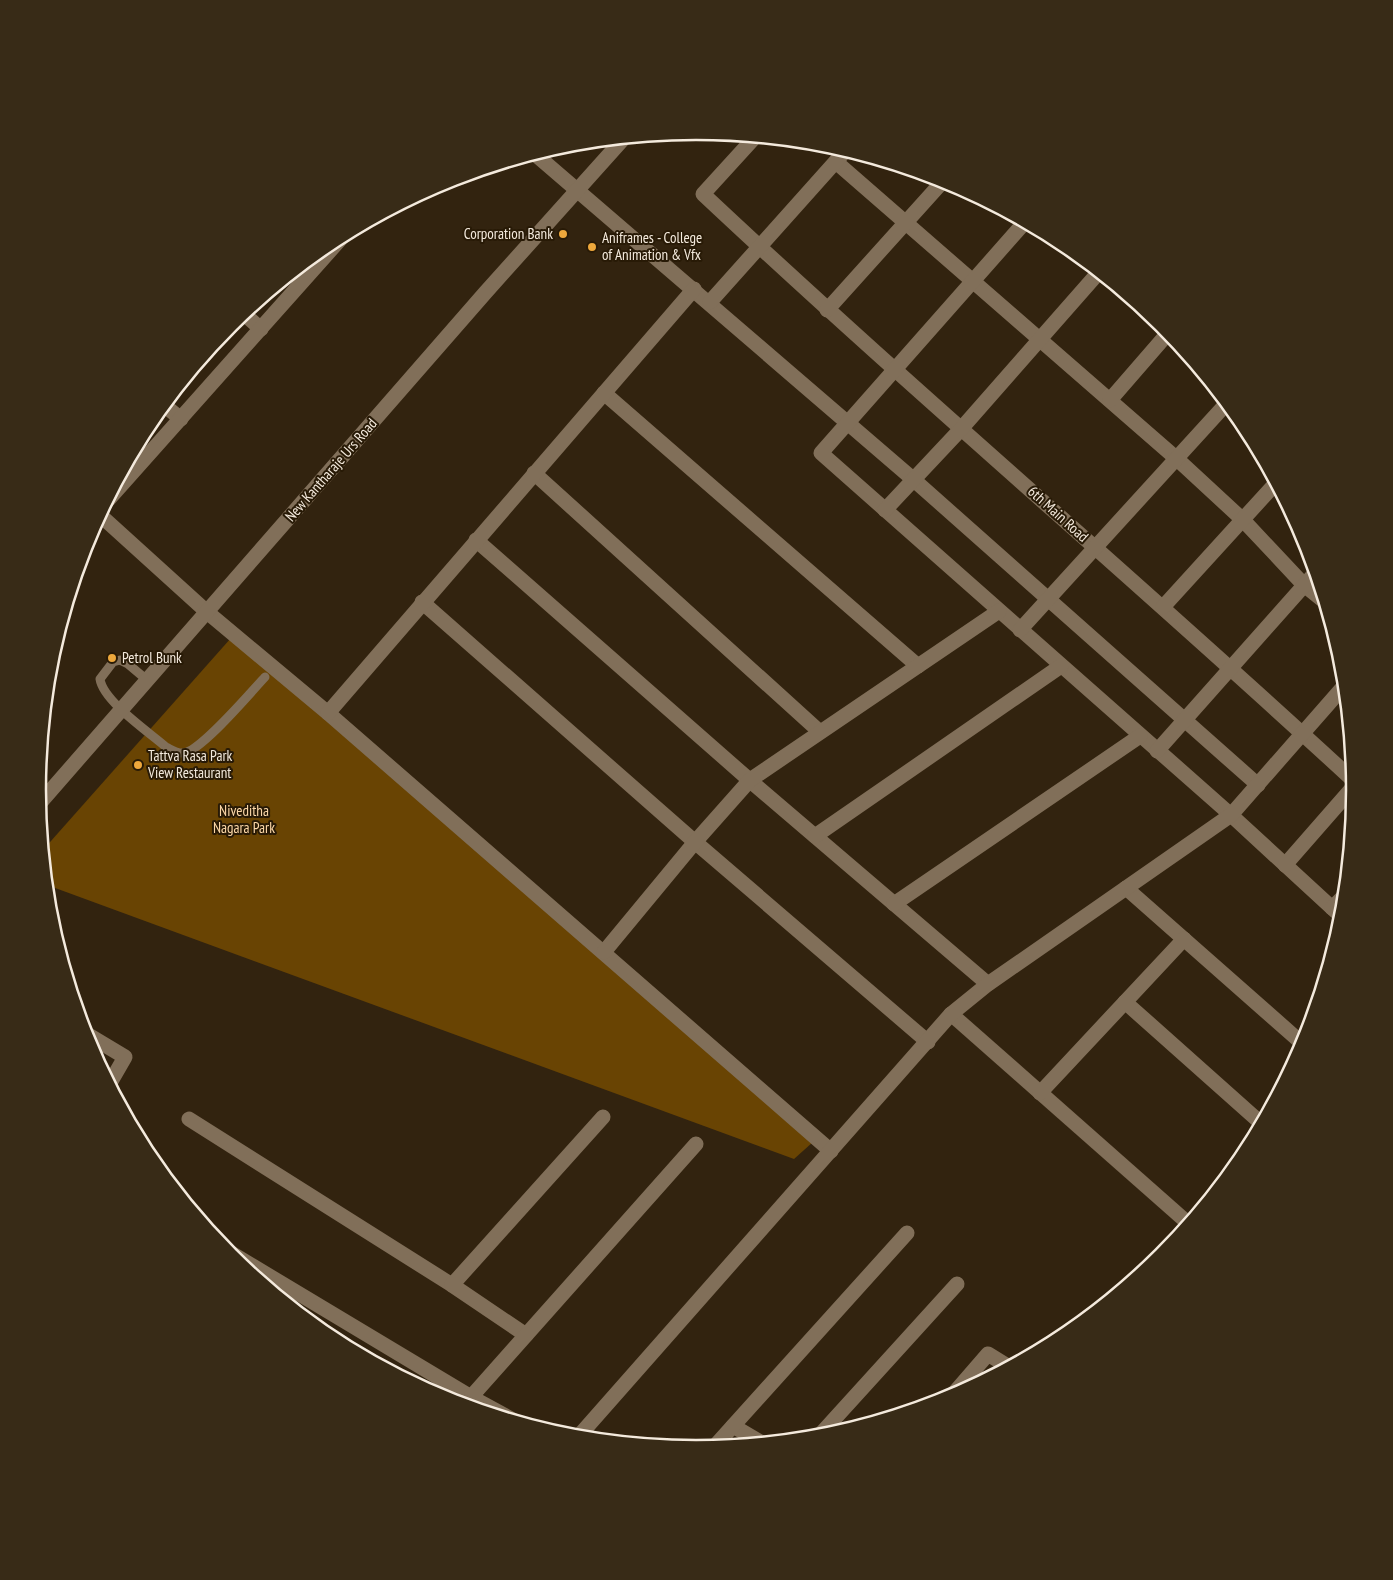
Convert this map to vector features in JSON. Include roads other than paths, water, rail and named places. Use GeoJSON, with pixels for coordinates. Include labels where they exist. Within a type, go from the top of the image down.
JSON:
{"type":"FeatureCollection","features":[{"type":"Feature","properties":{"kind":"street","name":"6th Main Road"},"geometry":{"type":"LineString","coordinates":[[750,142],[703,194],[827,310],[1163,607],[1346,775]]}},
{"type":"Feature","properties":{"kind":"street","name":"New Kantharaje Urs Road"},"geometry":{"type":"LineString","coordinates":[[46,796],[618,144]]}},
{"type":"Feature","properties":{"kind":"street"},"geometry":{"type":"LineString","coordinates":[[710,302],[841,156]]}},
{"type":"Feature","properties":{"kind":"street"},"geometry":{"type":"LineString","coordinates":[[541,159],[578,188],[848,422],[1258,785]]}},
{"type":"Feature","properties":{"kind":"street"},"geometry":{"type":"LineString","coordinates":[[836,162],[1177,459],[1243,520],[1304,585],[1316,595]]}},
{"type":"Feature","properties":{"kind":"street"},"geometry":{"type":"LineString","coordinates":[[827,310],[938,186]]}},
{"type":"Feature","properties":{"kind":"street"},"geometry":{"type":"LineString","coordinates":[[1021,226],[821,453],[1335,910]]}},
{"type":"Feature","properties":{"kind":"street"},"geometry":{"type":"LineString","coordinates":[[123,483],[261,329],[307,269]]}},
{"type":"Feature","properties":{"kind":"street"},"geometry":{"type":"LineString","coordinates":[[885,510],[961,429],[1095,277]]}},
{"type":"Feature","properties":{"kind":"street"},"geometry":{"type":"LineString","coordinates":[[328,713],[694,288]]}},
{"type":"Feature","properties":{"kind":"street"},"geometry":{"type":"LineString","coordinates":[[249,319],[261,329]]}},
{"type":"Feature","properties":{"kind":"street"},"geometry":{"type":"LineString","coordinates":[[1110,400],[1164,338]]}},
{"type":"Feature","properties":{"kind":"street"},"geometry":{"type":"LineString","coordinates":[[604,393],[918,666]]}},
{"type":"Feature","properties":{"kind":"street"},"geometry":{"type":"LineString","coordinates":[[1020,630],[1222,408]]}},
{"type":"Feature","properties":{"kind":"street"},"geometry":{"type":"LineString","coordinates":[[170,410],[181,419]]}},
{"type":"Feature","properties":{"kind":"street"},"geometry":{"type":"LineString","coordinates":[[534,473],[820,732]]}},
{"type":"Feature","properties":{"kind":"street"},"geometry":{"type":"LineString","coordinates":[[1163,607],[1272,487]]}},
{"type":"Feature","properties":{"kind":"street"},"geometry":{"type":"LineString","coordinates":[[105,520],[207,612],[328,713],[831,1151]]}},
{"type":"Feature","properties":{"kind":"street"},"geometry":{"type":"LineString","coordinates":[[476,540],[750,780],[988,984]]}},
{"type":"Feature","properties":{"kind":"street"},"geometry":{"type":"LineString","coordinates":[[1157,751],[1311,578]]}},
{"type":"Feature","properties":{"kind":"street"},"geometry":{"type":"LineString","coordinates":[[422,602],[695,842],[928,1042]]}},
{"type":"Feature","properties":{"kind":"street"},"geometry":{"type":"LineString","coordinates":[[604,952],[695,842],[750,780],[999,611]]}},
{"type":"Feature","properties":{"kind":"street"},"geometry":{"type":"LineString","coordinates":[[815,836],[1061,666]]}},
{"type":"Feature","properties":{"kind":"street"},"geometry":{"type":"LineString","coordinates":[[584,1430],[951,1014],[988,984],[1231,816],[1339,692]]}},
{"type":"Feature","properties":{"kind":"street"},"geometry":{"type":"LineString","coordinates":[[894,904],[1140,736]]}},
{"type":"Feature","properties":{"kind":"street"},"geometry":{"type":"LineString","coordinates":[[1285,865],[1347,793]]}},
{"type":"Feature","properties":{"kind":"street"},"geometry":{"type":"LineString","coordinates":[[1126,888],[1297,1039]]}},
{"type":"Feature","properties":{"kind":"street"},"geometry":{"type":"LineString","coordinates":[[1040,1093],[1184,939]]}},
{"type":"Feature","properties":{"kind":"street"},"geometry":{"type":"LineString","coordinates":[[1126,1002],[1257,1120]]}},
{"type":"Feature","properties":{"kind":"street"},"geometry":{"type":"LineString","coordinates":[[951,1014],[1184,1220]]}},
{"type":"Feature","properties":{"kind":"street"},"geometry":{"type":"LineString","coordinates":[[96,1040],[124,1057],[113,1078]]}},
{"type":"Feature","properties":{"kind":"street"},"geometry":{"type":"LineString","coordinates":[[452,1285],[603,1117]]}},
{"type":"Feature","properties":{"kind":"street"},"geometry":{"type":"LineString","coordinates":[[189,1119],[452,1285],[526,1335]]}},
{"type":"Feature","properties":{"kind":"street"},"geometry":{"type":"LineString","coordinates":[[471,1397],[696,1144]]}},
{"type":"Feature","properties":{"kind":"street"},"geometry":{"type":"LineString","coordinates":[[721,1439],[907,1233]]}},
{"type":"Feature","properties":{"kind":"street"},"geometry":{"type":"LineString","coordinates":[[257,1268],[488,1406]]}},
{"type":"Feature","properties":{"kind":"street"},"geometry":{"type":"LineString","coordinates":[[827,1427],[957,1284]]}},
{"type":"Feature","properties":{"kind":"street"},"geometry":{"type":"LineString","coordinates":[[962,1383],[988,1354],[1003,1363]]}},
{"type":"Feature","properties":{"kind":"street"},"geometry":{"type":"LineString","coordinates":[[733,1426],[754,1438]]}},
{"type":"Feature","properties":{"kind":"lane"},"geometry":{"type":"LineString","coordinates":[[147,680],[128,664],[120,660],[113,662],[100,679],[102,688],[122,708],[166,747],[176,753],[186,752],[204,740],[265,678]]}},
{"type":"Feature","properties":{"kind":"place","name":"Corporation Bank"},"geometry":{"type":"Point","coordinates":[563,234]}},
{"type":"Feature","properties":{"kind":"place","name":"Aniframes - College of Animation & Vfx"},"geometry":{"type":"Point","coordinates":[592,247]}},
{"type":"Feature","properties":{"kind":"place","name":"Petrol Bunk"},"geometry":{"type":"Point","coordinates":[112,658]}},
{"type":"Feature","properties":{"kind":"place","name":"Tattva Rasa Park View Restaurant"},"geometry":{"type":"Point","coordinates":[138,765]}},
{"type":"Feature","properties":{"kind":"park label","name":"Niveditha Nagara Park"},"geometry":{"type":"Point","coordinates":[244,820]}}]}
